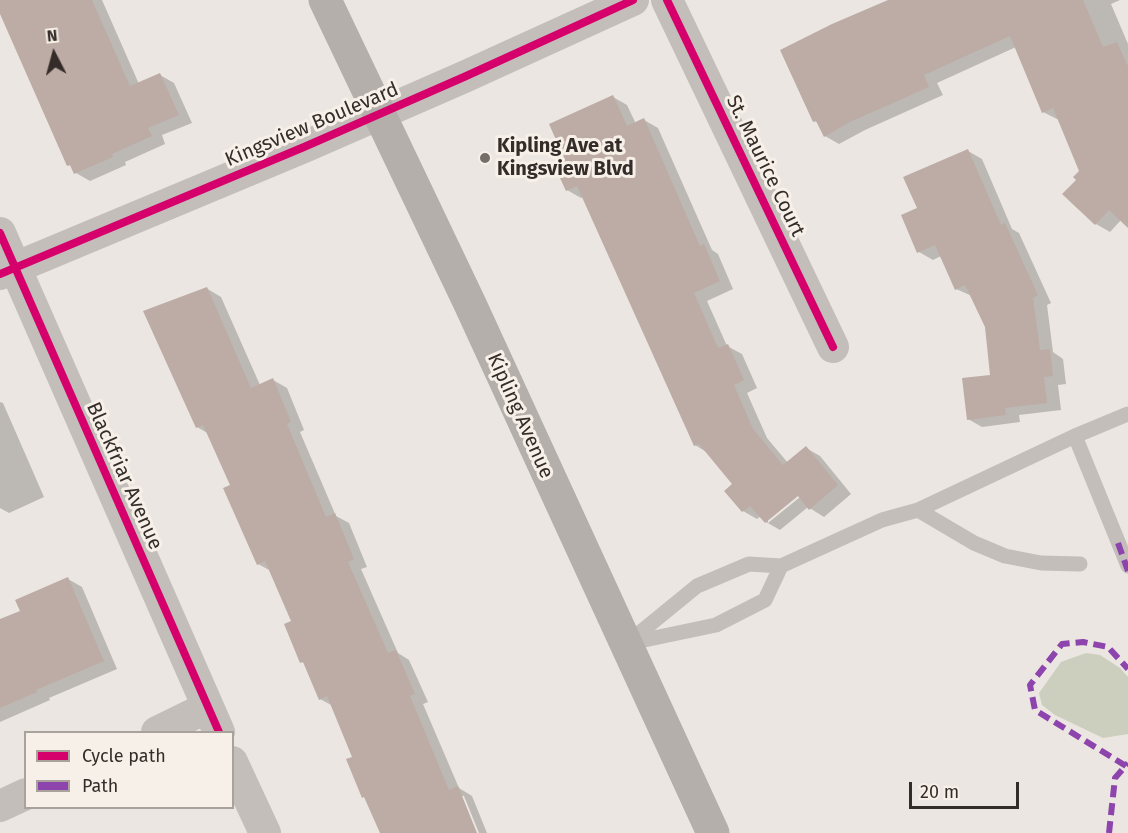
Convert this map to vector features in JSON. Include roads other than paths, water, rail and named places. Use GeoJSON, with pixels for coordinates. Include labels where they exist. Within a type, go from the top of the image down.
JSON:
{"type":"FeatureCollection","features":[{"type":"Feature","properties":{"kind":"main road","name":"Kipling Avenue"},"geometry":{"type":"LineString","coordinates":[[325,0],[470,304],[713,833]]}},
{"type":"Feature","properties":{"kind":"street","name":"Kingsview Boulevard"},"geometry":{"type":"LineString","coordinates":[[8,271],[379,114],[633,0]]}},
{"type":"Feature","properties":{"kind":"street","name":"St. Maurice Court"},"geometry":{"type":"LineString","coordinates":[[667,0],[833,347]]}},
{"type":"Feature","properties":{"kind":"street","name":"Blackfriar Avenue"},"geometry":{"type":"LineString","coordinates":[[0,233],[8,271],[213,720]]}},
{"type":"Feature","properties":{"kind":"street"},"geometry":{"type":"LineString","coordinates":[[162,731],[213,720]]}},
{"type":"Feature","properties":{"kind":"street"},"geometry":{"type":"LineString","coordinates":[[234,766],[265,833]]}},
{"type":"Feature","properties":{"kind":"street"},"geometry":{"type":"LineString","coordinates":[[0,806],[24,795]]}},
{"type":"Feature","properties":{"kind":"lane"},"geometry":{"type":"LineString","coordinates":[[626,644],[697,586],[749,564],[781,566],[882,520],[918,510],[1128,414]]}},
{"type":"Feature","properties":{"kind":"lane"},"geometry":{"type":"LineString","coordinates":[[1076,436],[1123,539],[1128,566]]}},
{"type":"Feature","properties":{"kind":"lane"},"geometry":{"type":"LineString","coordinates":[[918,510],[974,543],[1005,556],[1041,563],[1080,564]]}},
{"type":"Feature","properties":{"kind":"lane"},"geometry":{"type":"LineString","coordinates":[[626,644],[716,625],[765,600],[781,566]]}},
{"type":"Feature","properties":{"kind":"place","name":"Kipling Ave at Kingsview Blvd"},"geometry":{"type":"Point","coordinates":[485,158]}}]}
